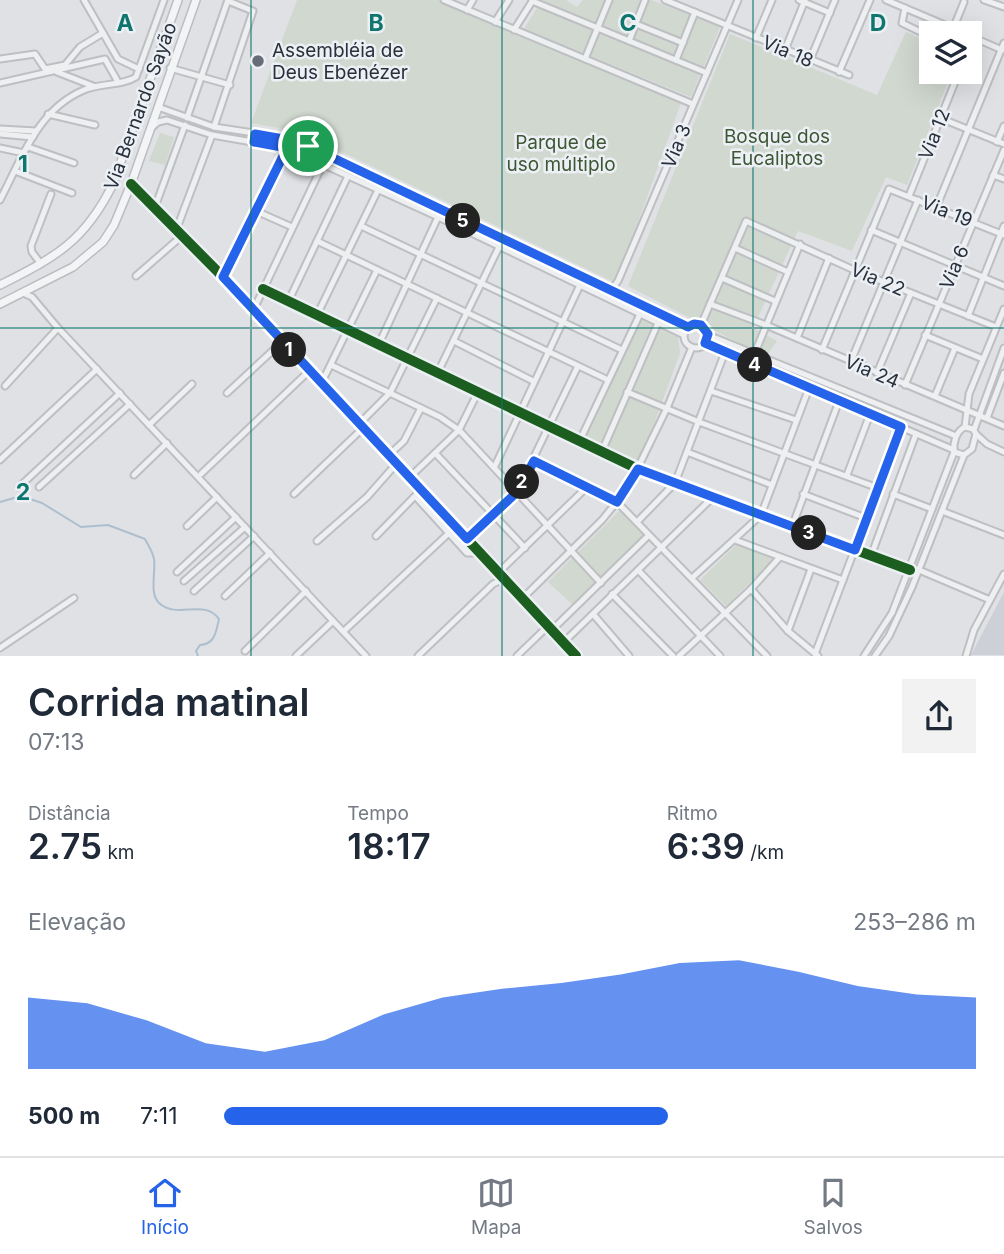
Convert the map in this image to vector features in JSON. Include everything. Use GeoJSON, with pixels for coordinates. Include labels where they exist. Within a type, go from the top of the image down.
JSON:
{"type":"FeatureCollection","features":[{"type":"Feature","properties":{"kind":"main road","name":"Via Bernardo Sayão"},"geometry":{"type":"LineString","coordinates":[[0,285],[41,264],[74,242],[100,211],[113,184],[178,0]]}},
{"type":"Feature","properties":{"kind":"main road","name":"Via Bernardo Sayão"},"geometry":{"type":"LineString","coordinates":[[0,304],[23,293],[31,293],[73,267],[96,248],[114,225],[196,0]]}},
{"type":"Feature","properties":{"kind":"main road"},"geometry":{"type":"LineString","coordinates":[[162,45],[173,53],[179,48]]}},
{"type":"Feature","properties":{"kind":"main road"},"geometry":{"type":"LineString","coordinates":[[156,63],[166,60],[171,67]]}},
{"type":"Feature","properties":{"kind":"street"},"geometry":{"type":"LineString","coordinates":[[85,0],[118,59],[139,69]]}},
{"type":"Feature","properties":{"kind":"street"},"geometry":{"type":"LineString","coordinates":[[0,200],[34,134],[48,114],[67,99],[93,86],[131,80],[136,76],[164,0]]}},
{"type":"Feature","properties":{"kind":"street"},"geometry":{"type":"LineString","coordinates":[[155,207],[228,0],[253,11],[214,127]]}},
{"type":"Feature","properties":{"kind":"street"},"geometry":{"type":"LineString","coordinates":[[444,0],[693,104]]}},
{"type":"Feature","properties":{"kind":"street"},"geometry":{"type":"LineString","coordinates":[[467,10],[473,0]]}},
{"type":"Feature","properties":{"kind":"street"},"geometry":{"type":"LineString","coordinates":[[495,22],[509,0]]}},
{"type":"Feature","properties":{"kind":"street"},"geometry":{"type":"LineString","coordinates":[[514,30],[533,0],[706,73]]}},
{"type":"Feature","properties":{"kind":"street"},"geometry":{"type":"LineString","coordinates":[[585,59],[609,0]]}},
{"type":"Feature","properties":{"kind":"street"},"geometry":{"type":"LineString","coordinates":[[629,41],[645,0]]}},
{"type":"Feature","properties":{"kind":"street","name":"Via 18"},"geometry":{"type":"LineString","coordinates":[[665,0],[849,75]]}},
{"type":"Feature","properties":{"kind":"street"},"geometry":{"type":"LineString","coordinates":[[685,8],[688,0]]}},
{"type":"Feature","properties":{"kind":"street"},"geometry":{"type":"LineString","coordinates":[[729,0],[737,2]]}},
{"type":"Feature","properties":{"kind":"street"},"geometry":{"type":"LineString","coordinates":[[756,38],[772,0]]}},
{"type":"Feature","properties":{"kind":"street"},"geometry":{"type":"LineString","coordinates":[[810,60],[835,0]]}},
{"type":"Feature","properties":{"kind":"street"},"geometry":{"type":"LineString","coordinates":[[839,72],[870,0]]}},
{"type":"Feature","properties":{"kind":"street"},"geometry":{"type":"LineString","coordinates":[[886,0],[935,21]]}},
{"type":"Feature","properties":{"kind":"street"},"geometry":{"type":"LineString","coordinates":[[984,0],[997,2],[1004,7]]}},
{"type":"Feature","properties":{"kind":"street"},"geometry":{"type":"LineString","coordinates":[[785,50],[802,1],[830,13]]}},
{"type":"Feature","properties":{"kind":"street"},"geometry":{"type":"LineString","coordinates":[[956,21],[963,1]]}},
{"type":"Feature","properties":{"kind":"street","name":"Via 3"},"geometry":{"type":"LineString","coordinates":[[611,290],[618,281],[737,2]]}},
{"type":"Feature","properties":{"kind":"street"},"geometry":{"type":"LineString","coordinates":[[905,8],[902,23],[919,31]]}},
{"type":"Feature","properties":{"kind":"street"},"geometry":{"type":"LineString","coordinates":[[676,60],[695,12]]}},
{"type":"Feature","properties":{"kind":"street"},"geometry":{"type":"LineString","coordinates":[[636,24],[683,43]]}},
{"type":"Feature","properties":{"kind":"street"},"geometry":{"type":"LineString","coordinates":[[0,59],[34,54],[44,67],[52,68],[67,64],[80,47],[103,33]]}},
{"type":"Feature","properties":{"kind":"street"},"geometry":{"type":"LineString","coordinates":[[936,208],[1003,47],[982,40]]}},
{"type":"Feature","properties":{"kind":"street"},"geometry":{"type":"LineString","coordinates":[[0,83],[105,59],[118,82]]}},
{"type":"Feature","properties":{"kind":"street"},"geometry":{"type":"LineString","coordinates":[[171,67],[230,85]]}},
{"type":"Feature","properties":{"kind":"street"},"geometry":{"type":"LineString","coordinates":[[54,71],[93,86]]}},
{"type":"Feature","properties":{"kind":"street"},"geometry":{"type":"LineString","coordinates":[[136,76],[150,81]]}},
{"type":"Feature","properties":{"kind":"street","name":"Via 12"},"geometry":{"type":"LineString","coordinates":[[909,196],[954,84]]}},
{"type":"Feature","properties":{"kind":"street"},"geometry":{"type":"LineString","coordinates":[[158,107],[212,135],[287,148],[684,335]]}},
{"type":"Feature","properties":{"kind":"street"},"geometry":{"type":"LineString","coordinates":[[48,114],[94,125]]}},
{"type":"Feature","properties":{"kind":"street"},"geometry":{"type":"LineString","coordinates":[[940,118],[1001,143],[1004,126]]}},
{"type":"Feature","properties":{"kind":"street"},"geometry":{"type":"LineString","coordinates":[[151,128],[158,122],[167,120],[186,122],[289,140],[308,146],[688,327]]}},
{"type":"Feature","properties":{"kind":"street"},"geometry":{"type":"LineString","coordinates":[[0,129],[34,134]]}},
{"type":"Feature","properties":{"kind":"street"},"geometry":{"type":"LineString","coordinates":[[246,141],[251,133]]}},
{"type":"Feature","properties":{"kind":"street"},"geometry":{"type":"LineString","coordinates":[[251,133],[254,142]]}},
{"type":"Feature","properties":{"kind":"street"},"geometry":{"type":"LineString","coordinates":[[0,134],[34,134]]}},
{"type":"Feature","properties":{"kind":"street"},"geometry":{"type":"LineString","coordinates":[[177,228],[212,135]]}},
{"type":"Feature","properties":{"kind":"street"},"geometry":{"type":"LineString","coordinates":[[28,146],[74,163]]}},
{"type":"Feature","properties":{"kind":"street"},"geometry":{"type":"LineString","coordinates":[[223,277],[287,148]]}},
{"type":"Feature","properties":{"kind":"street"},"geometry":{"type":"LineString","coordinates":[[0,149],[24,153]]}},
{"type":"Feature","properties":{"kind":"street","name":"Via 6"},"geometry":{"type":"LineString","coordinates":[[905,385],[1004,150]]}},
{"type":"Feature","properties":{"kind":"street"},"geometry":{"type":"LineString","coordinates":[[253,311],[323,164]]}},
{"type":"Feature","properties":{"kind":"street"},"geometry":{"type":"LineString","coordinates":[[15,171],[72,193]]}},
{"type":"Feature","properties":{"kind":"street"},"geometry":{"type":"LineString","coordinates":[[993,175],[1004,179]]}},
{"type":"Feature","properties":{"kind":"street"},"geometry":{"type":"LineString","coordinates":[[289,300],[348,176]]}},
{"type":"Feature","properties":{"kind":"street"},"geometry":{"type":"LineString","coordinates":[[131,184],[177,228],[573,654]]}},
{"type":"Feature","properties":{"kind":"street","name":"Via 19"},"geometry":{"type":"LineString","coordinates":[[870,230],[889,189],[1002,234]]}},
{"type":"Feature","properties":{"kind":"street"},"geometry":{"type":"LineString","coordinates":[[317,315],[378,190]]}},
{"type":"Feature","properties":{"kind":"street"},"geometry":{"type":"LineString","coordinates":[[128,192],[139,193]]}},
{"type":"Feature","properties":{"kind":"street"},"geometry":{"type":"LineString","coordinates":[[41,264],[31,246],[51,194]]}},
{"type":"Feature","properties":{"kind":"street"},"geometry":{"type":"LineString","coordinates":[[851,361],[918,200]]}},
{"type":"Feature","properties":{"kind":"street"},"geometry":{"type":"LineString","coordinates":[[256,211],[292,228]]}},
{"type":"Feature","properties":{"kind":"street"},"geometry":{"type":"LineString","coordinates":[[379,344],[438,217]]}},
{"type":"Feature","properties":{"kind":"street","name":"Via 22"},"geometry":{"type":"LineString","coordinates":[[735,248],[746,222],[854,270],[996,327]]}},
{"type":"Feature","properties":{"kind":"street"},"geometry":{"type":"LineString","coordinates":[[361,226],[622,350]]}},
{"type":"Feature","properties":{"kind":"street"},"geometry":{"type":"LineString","coordinates":[[968,316],[1004,226]]}},
{"type":"Feature","properties":{"kind":"street"},"geometry":{"type":"LineString","coordinates":[[822,350],[870,230],[1004,286]]}},
{"type":"Feature","properties":{"kind":"street"},"geometry":{"type":"LineString","coordinates":[[136,276],[183,235]]}},
{"type":"Feature","properties":{"kind":"street"},"geometry":{"type":"LineString","coordinates":[[317,241],[608,380]]}},
{"type":"Feature","properties":{"kind":"street"},"geometry":{"type":"LineString","coordinates":[[754,355],[800,244]]}},
{"type":"Feature","properties":{"kind":"street"},"geometry":{"type":"LineString","coordinates":[[438,372],[499,247]]}},
{"type":"Feature","properties":{"kind":"street"},"geometry":{"type":"LineString","coordinates":[[701,325],[735,248],[788,272]]}},
{"type":"Feature","properties":{"kind":"street"},"geometry":{"type":"LineString","coordinates":[[797,338],[829,258]]}},
{"type":"Feature","properties":{"kind":"street"},"geometry":{"type":"LineString","coordinates":[[542,267],[545,260]]}},
{"type":"Feature","properties":{"kind":"street"},"geometry":{"type":"LineString","coordinates":[[321,384],[377,270]]}},
{"type":"Feature","properties":{"kind":"street"},"geometry":{"type":"LineString","coordinates":[[722,278],[775,301]]}},
{"type":"Feature","properties":{"kind":"street"},"geometry":{"type":"LineString","coordinates":[[495,466],[580,285]]}},
{"type":"Feature","properties":{"kind":"street"},"geometry":{"type":"LineString","coordinates":[[263,289],[638,469],[910,570]]}},
{"type":"Feature","properties":{"kind":"street"},"geometry":{"type":"LineString","coordinates":[[31,293],[58,328],[366,655]]}},
{"type":"Feature","properties":{"kind":"street"},"geometry":{"type":"LineString","coordinates":[[877,373],[911,293]]}},
{"type":"Feature","properties":{"kind":"street"},"geometry":{"type":"LineString","coordinates":[[294,494],[390,393],[437,298]]}},
{"type":"Feature","properties":{"kind":"street","name":"Via 24"},"geometry":{"type":"LineString","coordinates":[[710,304],[1004,426]]}},
{"type":"Feature","properties":{"kind":"street"},"geometry":{"type":"LineString","coordinates":[[965,428],[969,394],[1004,309]]}},
{"type":"Feature","properties":{"kind":"street"},"geometry":{"type":"LineString","coordinates":[[580,440],[640,314]]}},
{"type":"Feature","properties":{"kind":"street"},"geometry":{"type":"LineString","coordinates":[[602,451],[658,323]]}},
{"type":"Feature","properties":{"kind":"street"},"geometry":{"type":"LineString","coordinates":[[708,335],[700,347],[692,347],[686,342],[684,335],[688,327],[701,325],[708,335],[956,436]]}},
{"type":"Feature","properties":{"kind":"street"},"geometry":{"type":"LineString","coordinates":[[5,386],[58,328]]}},
{"type":"Feature","properties":{"kind":"street"},"geometry":{"type":"LineString","coordinates":[[926,335],[983,359]]}},
{"type":"Feature","properties":{"kind":"street"},"geometry":{"type":"LineString","coordinates":[[453,341],[533,381]]}},
{"type":"Feature","properties":{"kind":"street"},"geometry":{"type":"LineString","coordinates":[[227,393],[282,342]]}},
{"type":"Feature","properties":{"kind":"street"},"geometry":{"type":"LineString","coordinates":[[705,343],[964,455]]}},
{"type":"Feature","properties":{"kind":"street"},"geometry":{"type":"LineString","coordinates":[[522,599],[617,502],[638,469],[692,347]]}},
{"type":"Feature","properties":{"kind":"street"},"geometry":{"type":"LineString","coordinates":[[935,396],[955,348]]}},
{"type":"Feature","properties":{"kind":"street"},"geometry":{"type":"LineString","coordinates":[[973,447],[979,415],[1004,348]]}},
{"type":"Feature","properties":{"kind":"street"},"geometry":{"type":"LineString","coordinates":[[637,522],[675,483],[725,352]]}},
{"type":"Feature","properties":{"kind":"street"},"geometry":{"type":"LineString","coordinates":[[331,365],[421,408],[459,430],[601,583]]}},
{"type":"Feature","properties":{"kind":"street"},"geometry":{"type":"LineString","coordinates":[[467,539],[517,492],[578,366]]}},
{"type":"Feature","properties":{"kind":"street"},"geometry":{"type":"LineString","coordinates":[[0,460],[97,369]]}},
{"type":"Feature","properties":{"kind":"street"},"geometry":{"type":"LineString","coordinates":[[201,474],[309,371]]}},
{"type":"Feature","properties":{"kind":"street"},"geometry":{"type":"LineString","coordinates":[[987,418],[1004,373]]}},
{"type":"Feature","properties":{"kind":"street"},"geometry":{"type":"LineString","coordinates":[[993,379],[1000,382]]}},
{"type":"Feature","properties":{"kind":"street"},"geometry":{"type":"LineString","coordinates":[[149,425],[192,384]]}},
{"type":"Feature","properties":{"kind":"street"},"geometry":{"type":"LineString","coordinates":[[692,578],[761,515],[809,388]]}},
{"type":"Feature","properties":{"kind":"street"},"geometry":{"type":"LineString","coordinates":[[711,391],[796,420]]}},
{"type":"Feature","properties":{"kind":"street"},"geometry":{"type":"LineString","coordinates":[[410,477],[459,430],[478,392]]}},
{"type":"Feature","properties":{"kind":"street"},"geometry":{"type":"LineString","coordinates":[[627,392],[699,422],[878,488]]}},
{"type":"Feature","properties":{"kind":"street"},"geometry":{"type":"LineString","coordinates":[[19,487],[120,393]]}},
{"type":"Feature","properties":{"kind":"street"},"geometry":{"type":"LineString","coordinates":[[792,527],[839,401]]}},
{"type":"Feature","properties":{"kind":"street"},"geometry":{"type":"LineString","coordinates":[[39,487],[130,404]]}},
{"type":"Feature","properties":{"kind":"street"},"geometry":{"type":"LineString","coordinates":[[389,455],[404,441],[421,408]]}},
{"type":"Feature","properties":{"kind":"street"},"geometry":{"type":"LineString","coordinates":[[847,475],[870,414]]}},
{"type":"Feature","properties":{"kind":"street"},"geometry":{"type":"LineString","coordinates":[[751,589],[788,631],[816,655],[901,427]]}},
{"type":"Feature","properties":{"kind":"street"},"geometry":{"type":"LineString","coordinates":[[864,656],[888,620],[904,585],[954,451],[956,436],[965,428],[1004,452]]}},
{"type":"Feature","properties":{"kind":"street"},"geometry":{"type":"LineString","coordinates":[[871,556],[916,434]]}},
{"type":"Feature","properties":{"kind":"street"},"geometry":{"type":"LineString","coordinates":[[134,475],[167,443]]}},
{"type":"Feature","properties":{"kind":"street"},"geometry":{"type":"LineString","coordinates":[[875,656],[889,636],[912,587],[964,455],[973,447],[987,444]]}},
{"type":"Feature","properties":{"kind":"street"},"geometry":{"type":"LineString","coordinates":[[687,452],[772,485]]}},
{"type":"Feature","properties":{"kind":"street"},"geometry":{"type":"LineString","coordinates":[[436,453],[525,548]]}},
{"type":"Feature","properties":{"kind":"street"},"geometry":{"type":"LineString","coordinates":[[534,461],[617,502],[767,656]]}},
{"type":"Feature","properties":{"kind":"street"},"geometry":{"type":"LineString","coordinates":[[317,541],[367,497],[397,463]]}},
{"type":"Feature","properties":{"kind":"street"},"geometry":{"type":"LineString","coordinates":[[376,537],[416,497],[419,487]]}},
{"type":"Feature","properties":{"kind":"street"},"geometry":{"type":"LineString","coordinates":[[492,584],[497,572],[587,487]]}},
{"type":"Feature","properties":{"kind":"street"},"geometry":{"type":"LineString","coordinates":[[803,494],[866,519]]}},
{"type":"Feature","properties":{"kind":"street"},"geometry":{"type":"LineString","coordinates":[[893,494],[932,509]]}},
{"type":"Feature","properties":{"kind":"street"},"geometry":{"type":"LineString","coordinates":[[187,526],[217,497]]}},
{"type":"Feature","properties":{"kind":"street"},"geometry":{"type":"LineString","coordinates":[[416,497],[467,553],[480,553]]}},
{"type":"Feature","properties":{"kind":"street"},"geometry":{"type":"LineString","coordinates":[[564,642],[713,497]]}},
{"type":"Feature","properties":{"kind":"street"},"geometry":{"type":"LineString","coordinates":[[942,511],[1004,535]]}},
{"type":"Feature","properties":{"kind":"street"},"geometry":{"type":"LineString","coordinates":[[177,572],[236,517]]}},
{"type":"Feature","properties":{"kind":"street"},"geometry":{"type":"LineString","coordinates":[[184,581],[245,527]]}},
{"type":"Feature","properties":{"kind":"street"},"geometry":{"type":"LineString","coordinates":[[344,631],[449,533]]}},
{"type":"Feature","properties":{"kind":"street"},"geometry":{"type":"LineString","coordinates":[[517,656],[601,583],[649,535]]}},
{"type":"Feature","properties":{"kind":"street"},"geometry":{"type":"LineString","coordinates":[[194,592],[254,536]]}},
{"type":"Feature","properties":{"kind":"street"},"geometry":{"type":"LineString","coordinates":[[735,540],[843,580]]}},
{"type":"Feature","properties":{"kind":"street"},"geometry":{"type":"LineString","coordinates":[[225,596],[270,553]]}},
{"type":"Feature","properties":{"kind":"street"},"geometry":{"type":"LineString","coordinates":[[680,656],[726,614],[780,557]]}},
{"type":"Feature","properties":{"kind":"street"},"geometry":{"type":"LineString","coordinates":[[788,631],[811,569]]}},
{"type":"Feature","properties":{"kind":"street"},"geometry":{"type":"LineString","coordinates":[[638,570],[720,656]]}},
{"type":"Feature","properties":{"kind":"street"},"geometry":{"type":"LineString","coordinates":[[919,570],[990,600]]}},
{"type":"Feature","properties":{"kind":"street"},"geometry":{"type":"LineString","coordinates":[[965,656],[974,630],[1004,574]]}},
{"type":"Feature","properties":{"kind":"street"},"geometry":{"type":"LineString","coordinates":[[418,656],[492,584],[504,579]]}},
{"type":"Feature","properties":{"kind":"street"},"geometry":{"type":"LineString","coordinates":[[904,585],[912,587]]}},
{"type":"Feature","properties":{"kind":"street"},"geometry":{"type":"LineString","coordinates":[[245,651],[306,591]]}},
{"type":"Feature","properties":{"kind":"street"},"geometry":{"type":"LineString","coordinates":[[612,594],[673,656]]}},
{"type":"Feature","properties":{"kind":"street"},"geometry":{"type":"LineString","coordinates":[[0,648],[74,598]]}},
{"type":"Feature","properties":{"kind":"street"},"geometry":{"type":"LineString","coordinates":[[593,614],[629,656]]}},
{"type":"Feature","properties":{"kind":"street"},"geometry":{"type":"LineString","coordinates":[[296,656],[333,621]]}},
{"type":"Feature","properties":{"kind":"shaded area"},"geometry":{"type":"Polygon","coordinates":[[[1004,592],[1004,655],[971,655],[1004,592]]]}},
{"type":"Feature","properties":{"kind":"green space","name":"Parque de uso múltiplo"},"geometry":{"type":"Polygon","coordinates":[[[297,0],[439,0],[681,103],[616,283],[300,132],[251,123],[297,0]]]}},
{"type":"Feature","properties":{"kind":"green space"},"geometry":{"type":"Polygon","coordinates":[[[542,0],[566,0],[577,7],[583,0],[651,0],[720,27],[691,97],[524,29],[542,0]]]}},
{"type":"Feature","properties":{"kind":"green space","name":"Bosque dos Eucaliptos"},"geometry":{"type":"Polygon","coordinates":[[[906,32],[919,38],[919,84],[947,84],[907,185],[886,177],[852,251],[798,231],[753,328],[777,341],[766,357],[628,286],[730,34],[877,95],[906,32]]]}},
{"type":"Feature","properties":{"kind":"green space"},"geometry":{"type":"Polygon","coordinates":[[[160,133],[174,137],[165,165],[149,161],[160,133]]]}},
{"type":"Feature","properties":{"kind":"green space"},"geometry":{"type":"Polygon","coordinates":[[[641,319],[678,337],[680,353],[640,462],[586,437],[641,319]]]}},
{"type":"Feature","properties":{"kind":"green space"},"geometry":{"type":"Polygon","coordinates":[[[621,509],[645,534],[573,605],[548,582],[621,509]]]}},
{"type":"Feature","properties":{"kind":"green space"},"geometry":{"type":"Polygon","coordinates":[[[737,544],[772,557],[772,561],[726,606],[700,580],[737,544]]]}},
{"type":"Feature","properties":{"kind":"waterway"},"geometry":{"type":"LineString","coordinates":[[0,502],[21,496],[42,503],[81,527],[108,525],[145,539],[153,556],[154,594],[159,603],[174,610],[206,610],[219,619],[214,636],[196,651],[198,656]]}},
{"type":"Feature","properties":{"kind":"cycle path"},"geometry":{"type":"LineString","coordinates":[[131,184],[223,277],[576,656]]}},
{"type":"Feature","properties":{"kind":"cycle path"},"geometry":{"type":"LineString","coordinates":[[263,289],[638,469],[910,570]]}},
{"type":"Feature","properties":{"kind":"place","name":"Assembléia de Deus Ebenézer"},"geometry":{"type":"Point","coordinates":[258,61]}},
{"type":"Feature","properties":{"kind":"route"},"geometry":{"type":"LineString","coordinates":[[255,134],[274,136],[308,146],[688,327],[701,325],[708,334],[705,343],[901,427],[855,550],[638,469],[617,502],[534,461],[517,492],[467,539],[223,277],[287,148],[254,142],[255,134]]}}]}
